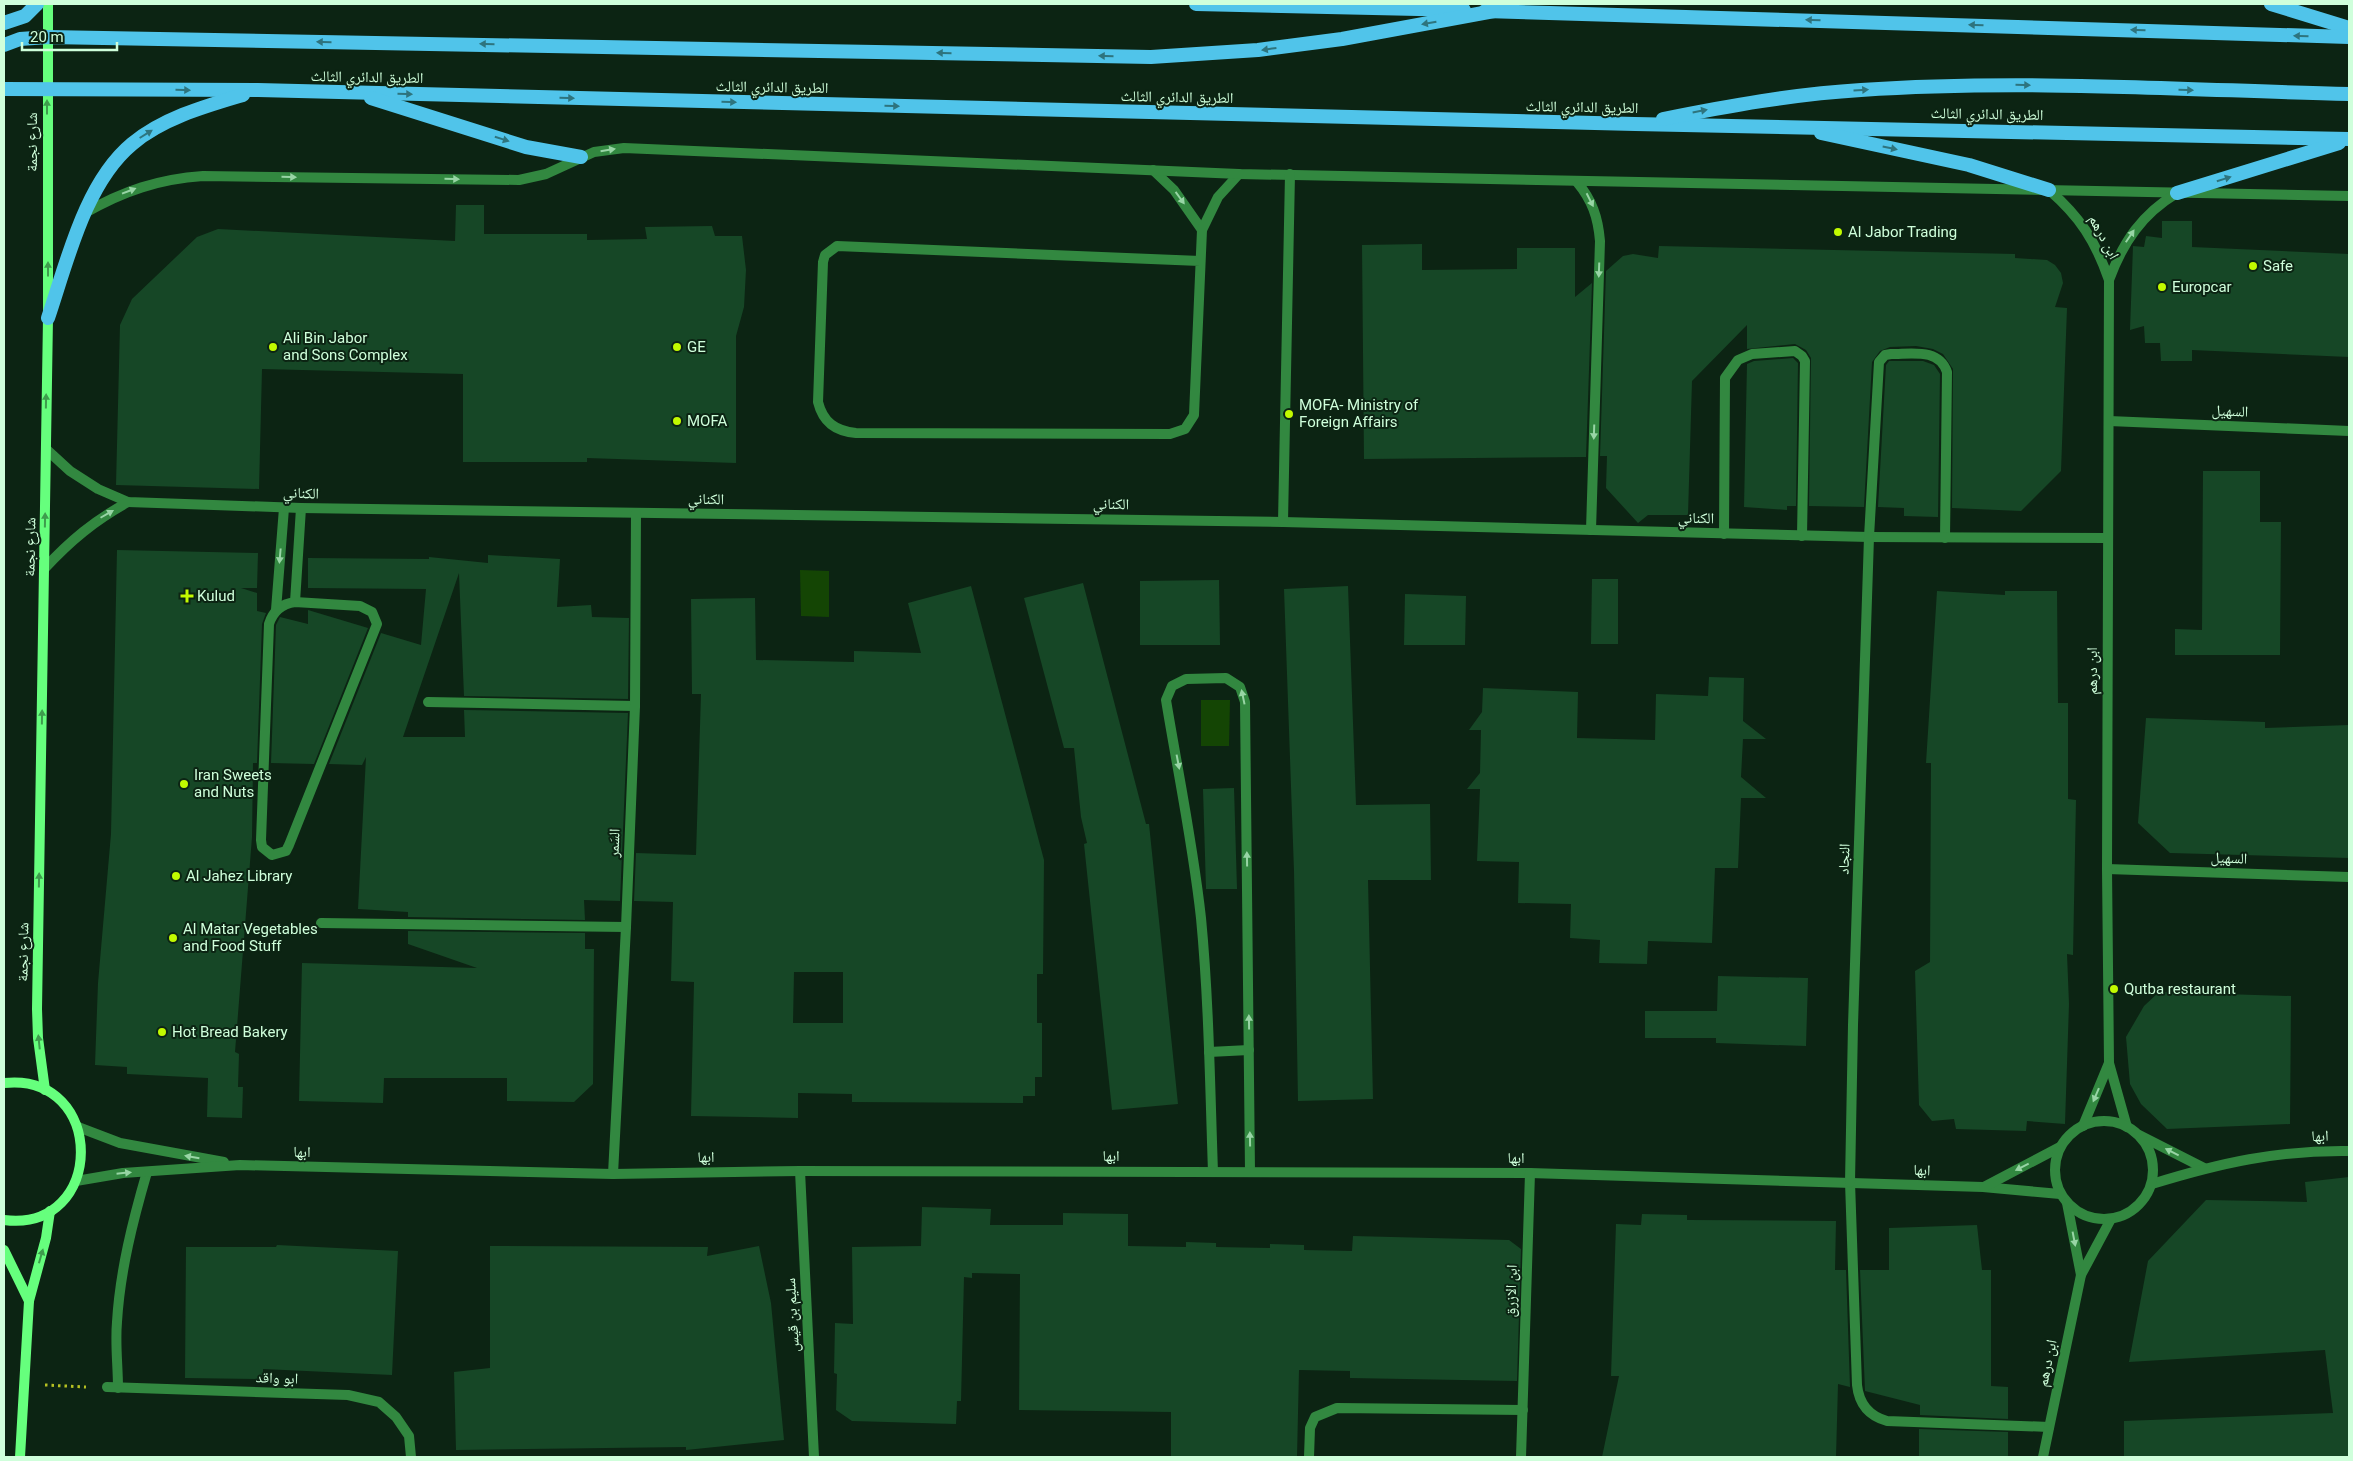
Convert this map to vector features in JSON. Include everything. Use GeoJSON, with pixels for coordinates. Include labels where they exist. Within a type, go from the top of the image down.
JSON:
{"type":"FeatureCollection","features":[{"type":"Feature","properties":{"kind":"highway"},"geometry":{"type":"LineString","coordinates":[[4,23],[25,16],[37,4]]}},
{"type":"Feature","properties":{"kind":"highway"},"geometry":{"type":"LineString","coordinates":[[1196,4],[1494,11],[2349,37]]}},
{"type":"Feature","properties":{"kind":"highway"},"geometry":{"type":"LineString","coordinates":[[2271,4],[2349,28]]}},
{"type":"Feature","properties":{"kind":"highway"},"geometry":{"type":"LineString","coordinates":[[4,45],[20,39],[48,37],[1151,57],[1286,46],[1342,39],[1494,11]]}},
{"type":"Feature","properties":{"kind":"highway"},"geometry":{"type":"LineString","coordinates":[[1635,124],[1739,104],[1860,90],[2005,85],[2349,94]]}},
{"type":"Feature","properties":{"kind":"highway","name":"الطريق الدائري الثالث"},"geometry":{"type":"LineString","coordinates":[[4,89],[258,90],[1635,124],[2349,139]]}},
{"type":"Feature","properties":{"kind":"highway"},"geometry":{"type":"LineString","coordinates":[[48,318],[86,213],[112,164],[144,135],[171,120],[258,90]]}},
{"type":"Feature","properties":{"kind":"highway"},"geometry":{"type":"LineString","coordinates":[[356,93],[518,144],[581,158]]}},
{"type":"Feature","properties":{"kind":"highway"},"geometry":{"type":"LineString","coordinates":[[1792,126],[1969,166],[2048,190]]}},
{"type":"Feature","properties":{"kind":"highway"},"geometry":{"type":"LineString","coordinates":[[2177,193],[2349,139]]}},
{"type":"Feature","properties":{"kind":"main road","name":"شارع نجمة"},"geometry":{"type":"LineString","coordinates":[[45,1090],[38,1038],[37,1009],[48,318],[48,4]]}},
{"type":"Feature","properties":{"kind":"main road"},"geometry":{"type":"LineString","coordinates":[[4,1083],[30,1084],[45,1090],[65,1105],[78,1127],[82,1144],[81,1163],[76,1181],[65,1198],[50,1211],[33,1218],[14,1221],[4,1220]]}},
{"type":"Feature","properties":{"kind":"main road"},"geometry":{"type":"LineString","coordinates":[[20,1457],[29,1301],[46,1238],[50,1211]]}},
{"type":"Feature","properties":{"kind":"main road"},"geometry":{"type":"LineString","coordinates":[[4,1250],[29,1301]]}},
{"type":"Feature","properties":{"kind":"street"},"geometry":{"type":"LineString","coordinates":[[86,213],[113,197],[142,186],[173,178],[203,176],[519,180],[546,174],[581,158],[609,149],[624,148],[1239,174],[2349,196]]}},
{"type":"Feature","properties":{"kind":"street"},"geometry":{"type":"LineString","coordinates":[[1153,170],[1174,190],[1202,230]]}},
{"type":"Feature","properties":{"kind":"street"},"geometry":{"type":"LineString","coordinates":[[1200,261],[837,246],[825,255],[823,262],[818,392],[820,410],[831,425],[847,432],[856,433],[1178,433],[1185,429],[1194,415],[1202,230],[1218,198],[1239,174]]}},
{"type":"Feature","properties":{"kind":"street"},"geometry":{"type":"LineString","coordinates":[[1283,522],[1290,174]]}},
{"type":"Feature","properties":{"kind":"street"},"geometry":{"type":"LineString","coordinates":[[1577,182],[1586,192],[1595,212],[1600,241],[1591,530]]}},
{"type":"Feature","properties":{"kind":"street","name":"ابن درهم"},"geometry":{"type":"LineString","coordinates":[[2048,190],[2070,208],[2087,230],[2100,254],[2108,280],[2107,869],[2109,1063],[2127,1127]]}},
{"type":"Feature","properties":{"kind":"street","name":"ابن درهم"},"geometry":{"type":"LineString","coordinates":[[2108,280],[2118,253],[2134,229],[2154,209],[2177,193]]}},
{"type":"Feature","properties":{"kind":"street"},"geometry":{"type":"LineString","coordinates":[[1724,534],[1725,378],[1732,365],[1744,356],[1792,351],[1800,354],[1804,361],[1802,536]]}},
{"type":"Feature","properties":{"kind":"street","name":"النجاد"},"geometry":{"type":"LineString","coordinates":[[1945,538],[1947,372],[1944,363],[1934,355],[1885,355],[1879,362],[1869,537],[1853,1015],[1850,1182],[1857,1385],[1862,1404],[1877,1418],[1887,1421],[2049,1427]]}},
{"type":"Feature","properties":{"kind":"street","name":"السهيل"},"geometry":{"type":"LineString","coordinates":[[2109,421],[2349,431]]}},
{"type":"Feature","properties":{"kind":"street","name":"الكناني"},"geometry":{"type":"LineString","coordinates":[[46,449],[70,471],[91,484],[128,502],[284,508],[1283,522],[1802,536],[2108,538]]}},
{"type":"Feature","properties":{"kind":"street"},"geometry":{"type":"LineString","coordinates":[[44,568],[75,537],[96,520],[128,502]]}},
{"type":"Feature","properties":{"kind":"street"},"geometry":{"type":"LineString","coordinates":[[276,610],[281,606],[295,602],[360,606],[372,612],[377,624],[289,845],[286,851],[272,855],[262,847],[261,840],[269,624],[276,610],[284,508]]}},
{"type":"Feature","properties":{"kind":"street"},"geometry":{"type":"LineString","coordinates":[[295,602],[301,508]]}},
{"type":"Feature","properties":{"kind":"street","name":"السَمر"},"geometry":{"type":"LineString","coordinates":[[613,1174],[635,706],[636,513]]}},
{"type":"Feature","properties":{"kind":"street"},"geometry":{"type":"LineString","coordinates":[[1213,1172],[1206,988],[1194,865],[1166,700],[1172,686],[1186,679],[1226,678],[1234,681],[1244,694],[1250,1172]]}},
{"type":"Feature","properties":{"kind":"street"},"geometry":{"type":"LineString","coordinates":[[428,702],[635,706]]}},
{"type":"Feature","properties":{"kind":"street","name":"السهيل"},"geometry":{"type":"LineString","coordinates":[[2107,869],[2349,877]]}},
{"type":"Feature","properties":{"kind":"street"},"geometry":{"type":"LineString","coordinates":[[321,923],[626,927]]}},
{"type":"Feature","properties":{"kind":"street"},"geometry":{"type":"LineString","coordinates":[[1209,1052],[1249,1050]]}},
{"type":"Feature","properties":{"kind":"street","name":"ابن درهم"},"geometry":{"type":"LineString","coordinates":[[2083,1126],[2109,1063]]}},
{"type":"Feature","properties":{"kind":"street"},"geometry":{"type":"LineString","coordinates":[[2139,1135],[2149,1150],[2154,1166],[2152,1184],[2144,1200],[2130,1213],[2111,1219],[2095,1219],[2067,1203],[2060,1194],[2055,1178],[2056,1162],[2060,1147],[2070,1135],[2083,1126],[2097,1121],[2112,1122],[2127,1127],[2204,1168]]}},
{"type":"Feature","properties":{"kind":"street","name":"ابها"},"geometry":{"type":"LineString","coordinates":[[78,1127],[120,1142],[240,1165]]}},
{"type":"Feature","properties":{"kind":"street","name":"ابها"},"geometry":{"type":"LineString","coordinates":[[1983,1187],[2060,1147]]}},
{"type":"Feature","properties":{"kind":"street","name":"ابها"},"geometry":{"type":"LineString","coordinates":[[2152,1184],[2204,1168],[2254,1157],[2319,1150],[2349,1151]]}},
{"type":"Feature","properties":{"kind":"street","name":"ابها"},"geometry":{"type":"LineString","coordinates":[[76,1181],[123,1173],[240,1165],[613,1174],[800,1171],[1530,1173],[1983,1187],[2060,1194]]}},
{"type":"Feature","properties":{"kind":"street","name":"سليم بن قيس"},"geometry":{"type":"LineString","coordinates":[[800,1171],[814,1457]]}},
{"type":"Feature","properties":{"kind":"street"},"geometry":{"type":"LineString","coordinates":[[118,1388],[117,1322],[123,1277],[135,1211],[147,1172]]}},
{"type":"Feature","properties":{"kind":"street","name":"ابن الازرق"},"geometry":{"type":"LineString","coordinates":[[1521,1457],[1530,1173]]}},
{"type":"Feature","properties":{"kind":"street","name":"ابن درهم"},"geometry":{"type":"LineString","coordinates":[[2067,1203],[2081,1276]]}},
{"type":"Feature","properties":{"kind":"street","name":"ابن درهم"},"geometry":{"type":"LineString","coordinates":[[2043,1457],[2081,1276],[2111,1219]]}},
{"type":"Feature","properties":{"kind":"street","name":"ابو واقد"},"geometry":{"type":"LineString","coordinates":[[106,1387],[348,1395],[379,1402],[396,1417],[409,1436],[411,1457]]}},
{"type":"Feature","properties":{"kind":"street"},"geometry":{"type":"LineString","coordinates":[[1309,1457],[1310,1428],[1314,1417],[1337,1408],[1523,1410]]}},
{"type":"Feature","properties":{"kind":"path"},"geometry":{"type":"LineString","coordinates":[[24,1384],[106,1387]]}},
{"type":"Feature","properties":{"kind":"shaded area"},"geometry":{"type":"Polygon","coordinates":[[[800,570],[829,571],[829,617],[801,616],[800,570]]]}},
{"type":"Feature","properties":{"kind":"shaded area"},"geometry":{"type":"Polygon","coordinates":[[[1201,700],[1230,700],[1229,746],[1201,746],[1201,700]]]}},
{"type":"Feature","properties":{"kind":"building"},"geometry":{"type":"Polygon","coordinates":[[[456,205],[484,205],[484,234],[587,234],[587,240],[647,239],[645,227],[712,226],[715,236],[742,236],[746,270],[744,307],[736,336],[736,463],[587,458],[587,462],[463,462],[463,374],[262,369],[259,489],[116,485],[120,325],[132,299],[197,237],[218,229],[455,241],[456,205]]]}},
{"type":"Feature","properties":{"kind":"building"},"geometry":{"type":"Polygon","coordinates":[[[2162,221],[2192,221],[2192,247],[2349,254],[2349,357],[2192,350],[2192,361],[2161,361],[2160,343],[2145,343],[2144,326],[2130,330],[2133,246],[2144,247],[2146,236],[2162,238],[2162,221]]]}},
{"type":"Feature","properties":{"kind":"building"},"geometry":{"type":"Polygon","coordinates":[[[1422,244],[1422,270],[1517,269],[1517,248],[1575,248],[1575,297],[1592,283],[1586,457],[1364,459],[1362,245],[1422,244]]]}},
{"type":"Feature","properties":{"kind":"building"},"geometry":{"type":"Polygon","coordinates":[[[1659,246],[2015,254],[2015,258],[2047,260],[2055,265],[2061,273],[2063,283],[2055,307],[2067,308],[2061,471],[2021,511],[1952,508],[1953,369],[1943,354],[1933,349],[1916,346],[1890,347],[1880,351],[1872,362],[1864,507],[1809,506],[1811,358],[1806,350],[1795,344],[1747,349],[1747,325],[1692,381],[1688,515],[1648,515],[1638,523],[1606,488],[1607,456],[1600,456],[1606,271],[1623,256],[1633,254],[1658,258],[1659,246]]]}},
{"type":"Feature","properties":{"kind":"building"},"geometry":{"type":"Polygon","coordinates":[[[1793,358],[1798,363],[1796,506],[1787,506],[1787,510],[1744,507],[1747,364],[1754,361],[1793,358]]]}},
{"type":"Feature","properties":{"kind":"building"},"geometry":{"type":"Polygon","coordinates":[[[1889,361],[1923,361],[1934,365],[1940,374],[1938,517],[1904,516],[1904,508],[1878,507],[1886,365],[1889,361]]]}},
{"type":"Feature","properties":{"kind":"building"},"geometry":{"type":"Polygon","coordinates":[[[2203,471],[2260,471],[2260,522],[2281,522],[2280,655],[2175,655],[2175,629],[2202,630],[2203,471]]]}},
{"type":"Feature","properties":{"kind":"building"},"geometry":{"type":"Polygon","coordinates":[[[117,550],[258,553],[257,588],[241,588],[257,593],[257,611],[266,613],[262,624],[257,763],[253,763],[252,837],[235,1052],[239,1054],[238,1087],[243,1087],[242,1118],[207,1117],[208,1078],[127,1074],[127,1067],[95,1065],[98,983],[111,834],[117,550]]]}},
{"type":"Feature","properties":{"kind":"building"},"geometry":{"type":"Polygon","coordinates":[[[488,555],[560,559],[557,607],[591,605],[592,617],[629,618],[628,699],[464,696],[459,573],[403,737],[465,737],[464,710],[628,713],[620,901],[584,900],[585,920],[408,917],[408,912],[358,909],[366,757],[362,765],[329,764],[381,633],[421,645],[426,589],[308,588],[308,558],[429,559],[429,557],[488,563],[488,555]]]}},
{"type":"Feature","properties":{"kind":"building"},"geometry":{"type":"Polygon","coordinates":[[[1592,579],[1618,579],[1618,644],[1591,644],[1592,579]]]}},
{"type":"Feature","properties":{"kind":"building"},"geometry":{"type":"Polygon","coordinates":[[[1219,580],[1220,645],[1140,645],[1140,581],[1219,580]]]}},
{"type":"Feature","properties":{"kind":"building"},"geometry":{"type":"Polygon","coordinates":[[[1083,583],[1146,824],[1149,824],[1178,1104],[1112,1110],[1084,844],[1087,843],[1081,817],[1074,748],[1064,748],[1024,598],[1083,583]]]}},
{"type":"Feature","properties":{"kind":"building"},"geometry":{"type":"Polygon","coordinates":[[[971,586],[1044,860],[1043,974],[1037,974],[1037,1023],[1042,1023],[1042,1077],[1035,1077],[1035,1096],[1023,1096],[1023,1103],[852,1102],[852,1094],[798,1093],[798,1118],[691,1116],[694,982],[671,981],[673,902],[634,901],[636,853],[696,855],[701,694],[692,694],[691,599],[755,598],[756,660],[854,662],[854,651],[921,653],[908,603],[971,586]],[[794,972],[793,1023],[843,1023],[843,972],[794,972]]]}},
{"type":"Feature","properties":{"kind":"building"},"geometry":{"type":"Polygon","coordinates":[[[1348,586],[1356,805],[1430,804],[1431,880],[1368,880],[1373,1099],[1298,1101],[1294,871],[1284,589],[1348,586]]]}},
{"type":"Feature","properties":{"kind":"building"},"geometry":{"type":"Polygon","coordinates":[[[1937,591],[2005,595],[2005,591],[2057,591],[2058,703],[2068,703],[2068,799],[2076,800],[2073,955],[2067,954],[2069,1004],[2065,1124],[2027,1121],[2026,1131],[1956,1129],[1954,1119],[1932,1121],[1919,1105],[1915,971],[1930,962],[1931,763],[1926,763],[1937,591]]]}},
{"type":"Feature","properties":{"kind":"building"},"geometry":{"type":"Polygon","coordinates":[[[1405,594],[1466,596],[1465,645],[1404,645],[1405,594]]]}},
{"type":"Feature","properties":{"kind":"building"},"geometry":{"type":"Polygon","coordinates":[[[308,610],[368,628],[314,764],[271,763],[276,625],[280,617],[308,624],[308,610]]]}},
{"type":"Feature","properties":{"kind":"building"},"geometry":{"type":"Polygon","coordinates":[[[1709,677],[1744,678],[1743,721],[1766,739],[1743,739],[1741,777],[1766,798],[1741,798],[1738,868],[1715,868],[1712,943],[1648,941],[1647,964],[1599,963],[1600,940],[1570,938],[1571,904],[1518,903],[1519,862],[1477,861],[1480,789],[1467,789],[1480,773],[1481,730],[1469,730],[1482,712],[1483,688],[1578,692],[1577,738],[1655,740],[1656,694],[1708,696],[1709,677]]]}},
{"type":"Feature","properties":{"kind":"building"},"geometry":{"type":"Polygon","coordinates":[[[2146,718],[2265,722],[2265,728],[2349,725],[2349,858],[2170,853],[2138,823],[2146,718]]]}},
{"type":"Feature","properties":{"kind":"building"},"geometry":{"type":"Polygon","coordinates":[[[1234,788],[1237,889],[1206,889],[1203,789],[1234,788]]]}},
{"type":"Feature","properties":{"kind":"building"},"geometry":{"type":"Polygon","coordinates":[[[408,931],[585,933],[585,949],[594,949],[593,1084],[574,1102],[507,1101],[507,1078],[384,1078],[383,1103],[299,1101],[302,963],[477,968],[408,944],[408,931]]]}},
{"type":"Feature","properties":{"kind":"building"},"geometry":{"type":"Polygon","coordinates":[[[1718,976],[1808,978],[1806,1046],[1716,1043],[1716,1038],[1645,1038],[1645,1011],[1717,1011],[1718,976]]]}},
{"type":"Feature","properties":{"kind":"building"},"geometry":{"type":"Polygon","coordinates":[[[2159,992],[2291,996],[2290,1124],[2167,1129],[2141,1104],[2130,1084],[2126,1037],[2144,1006],[2159,992]]]}},
{"type":"Feature","properties":{"kind":"building"},"geometry":{"type":"Polygon","coordinates":[[[2349,1177],[2349,1457],[2124,1457],[2124,1421],[2333,1413],[2325,1350],[2129,1362],[2148,1261],[2206,1200],[2307,1202],[2305,1182],[2349,1177]]]}},
{"type":"Feature","properties":{"kind":"building"},"geometry":{"type":"Polygon","coordinates":[[[922,1207],[991,1209],[990,1225],[1063,1225],[1063,1213],[1128,1214],[1128,1246],[1186,1247],[1186,1242],[1216,1243],[1216,1247],[1270,1248],[1270,1244],[1304,1245],[1304,1250],[1352,1251],[1353,1236],[1509,1240],[1521,1249],[1517,1381],[1350,1378],[1350,1371],[1299,1370],[1297,1457],[1171,1457],[1171,1412],[1019,1410],[1020,1274],[972,1273],[972,1278],[964,1277],[961,1401],[957,1401],[956,1424],[852,1421],[836,1410],[837,1374],[834,1373],[835,1323],[853,1324],[852,1247],[921,1246],[922,1207]]]}},
{"type":"Feature","properties":{"kind":"building"},"geometry":{"type":"Polygon","coordinates":[[[1642,1214],[1687,1215],[1687,1220],[1836,1221],[1835,1270],[1846,1270],[1850,1387],[1838,1384],[1836,1457],[1602,1457],[1619,1376],[1611,1376],[1616,1224],[1641,1225],[1642,1214]]]}},
{"type":"Feature","properties":{"kind":"building"},"geometry":{"type":"Polygon","coordinates":[[[1977,1225],[1982,1270],[1991,1270],[1991,1386],[2008,1387],[2008,1419],[1920,1415],[1920,1405],[1865,1391],[1860,1270],[1889,1270],[1889,1228],[1977,1225]]]}},
{"type":"Feature","properties":{"kind":"building"},"geometry":{"type":"Polygon","coordinates":[[[277,1245],[398,1251],[392,1375],[263,1369],[263,1379],[185,1378],[186,1247],[276,1247],[277,1245]]]}},
{"type":"Feature","properties":{"kind":"building"},"geometry":{"type":"Polygon","coordinates":[[[490,1246],[708,1247],[707,1256],[759,1246],[771,1303],[784,1440],[686,1450],[686,1447],[456,1450],[454,1372],[490,1368],[490,1246]]]}},
{"type":"Feature","properties":{"kind":"building"},"geometry":{"type":"Polygon","coordinates":[[[1919,1429],[2008,1432],[2008,1457],[1919,1457],[1919,1429]]]}},
{"type":"Feature","properties":{"kind":"place","name":"Al Jabor Trading"},"geometry":{"type":"Point","coordinates":[1838,232]}},
{"type":"Feature","properties":{"kind":"place","name":"Safe"},"geometry":{"type":"Point","coordinates":[2253,266]}},
{"type":"Feature","properties":{"kind":"place","name":"Europcar"},"geometry":{"type":"Point","coordinates":[2162,287]}},
{"type":"Feature","properties":{"kind":"place","name":"Ali Bin Jabor and Sons Complex"},"geometry":{"type":"Point","coordinates":[273,347]}},
{"type":"Feature","properties":{"kind":"place","name":"GE"},"geometry":{"type":"Point","coordinates":[677,347]}},
{"type":"Feature","properties":{"kind":"place","name":"MOFA- Ministry of Foreign Affairs"},"geometry":{"type":"Point","coordinates":[1289,414]}},
{"type":"Feature","properties":{"kind":"place","name":"MOFA"},"geometry":{"type":"Point","coordinates":[677,421]}},
{"type":"Feature","properties":{"kind":"place","name":"Kulud"},"geometry":{"type":"Point","coordinates":[187,596]}},
{"type":"Feature","properties":{"kind":"place","name":"Iran Sweets and Nuts"},"geometry":{"type":"Point","coordinates":[184,784]}},
{"type":"Feature","properties":{"kind":"place","name":"Al Jahez Library"},"geometry":{"type":"Point","coordinates":[176,876]}},
{"type":"Feature","properties":{"kind":"place","name":"Al Matar Vegetables and Food Stuff"},"geometry":{"type":"Point","coordinates":[173,938]}},
{"type":"Feature","properties":{"kind":"place","name":"Qutba restaurant"},"geometry":{"type":"Point","coordinates":[2114,989]}},
{"type":"Feature","properties":{"kind":"place","name":"Hot Bread Bakery"},"geometry":{"type":"Point","coordinates":[162,1032]}}]}
